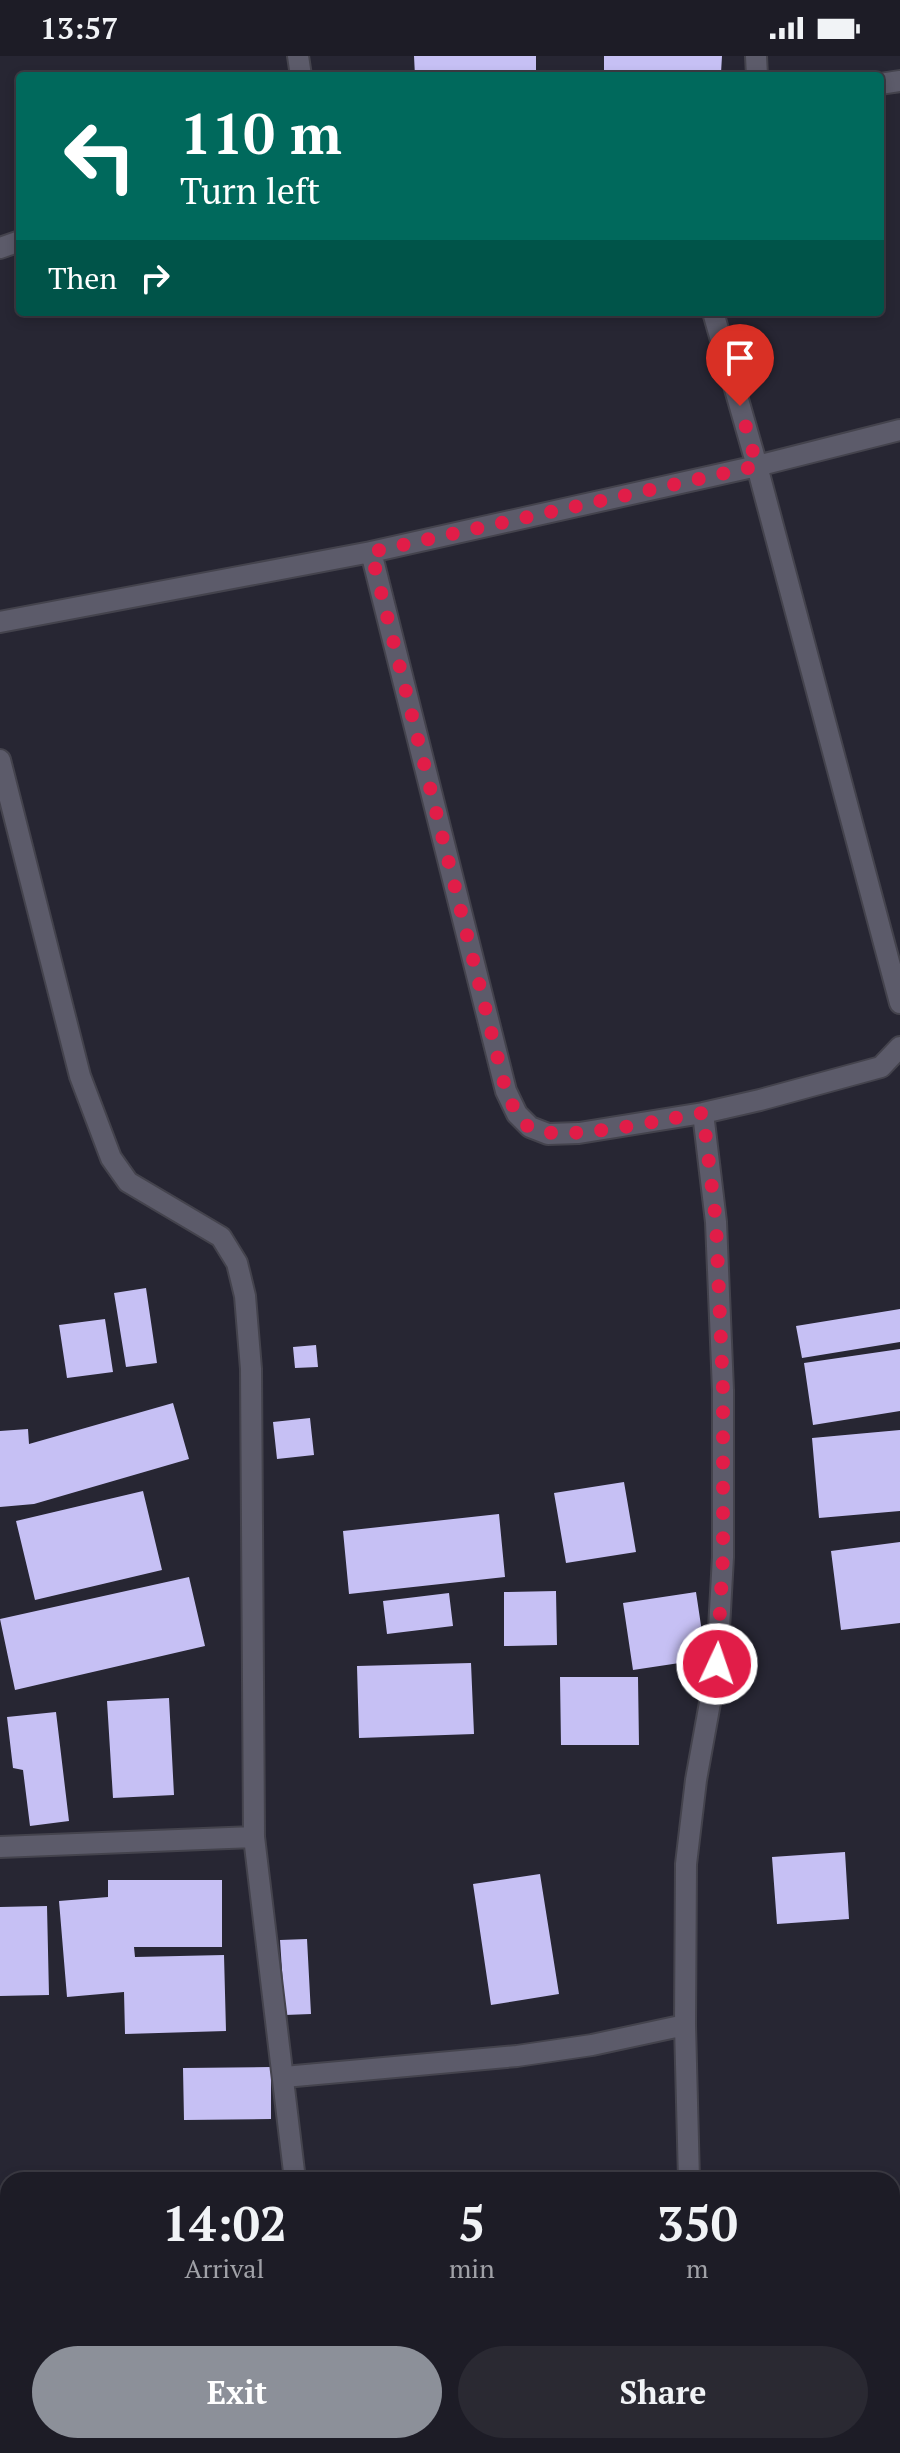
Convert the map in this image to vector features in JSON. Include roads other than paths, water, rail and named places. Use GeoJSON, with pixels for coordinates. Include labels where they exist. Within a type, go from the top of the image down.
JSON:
{"type":"FeatureCollection","features":[{"type":"Feature","properties":{"kind":"street"},"geometry":{"type":"LineString","coordinates":[[714,316],[900,1003]]}},
{"type":"Feature","properties":{"kind":"street"},"geometry":{"type":"LineString","coordinates":[[0,622],[371,552],[757,466],[900,430]]}},
{"type":"Feature","properties":{"kind":"street"},"geometry":{"type":"LineString","coordinates":[[371,552],[506,1091],[517,1114],[530,1127],[548,1134],[579,1133],[703,1113],[881,1067],[900,1047]]}},
{"type":"Feature","properties":{"kind":"street"},"geometry":{"type":"LineString","coordinates":[[0,760],[80,1076],[111,1158],[128,1182],[221,1237],[237,1263],[245,1296],[251,1369],[254,1837],[294,2172]]}},
{"type":"Feature","properties":{"kind":"street"},"geometry":{"type":"LineString","coordinates":[[689,2172],[685,2025],[686,1864],[696,1780],[717,1664],[723,1557],[723,1390],[716,1222],[703,1113]]}},
{"type":"Feature","properties":{"kind":"street"},"geometry":{"type":"LineString","coordinates":[[0,1847],[254,1837]]}},
{"type":"Feature","properties":{"kind":"street"},"geometry":{"type":"LineString","coordinates":[[284,2077],[517,2056],[592,2045],[685,2025]]}}]}
